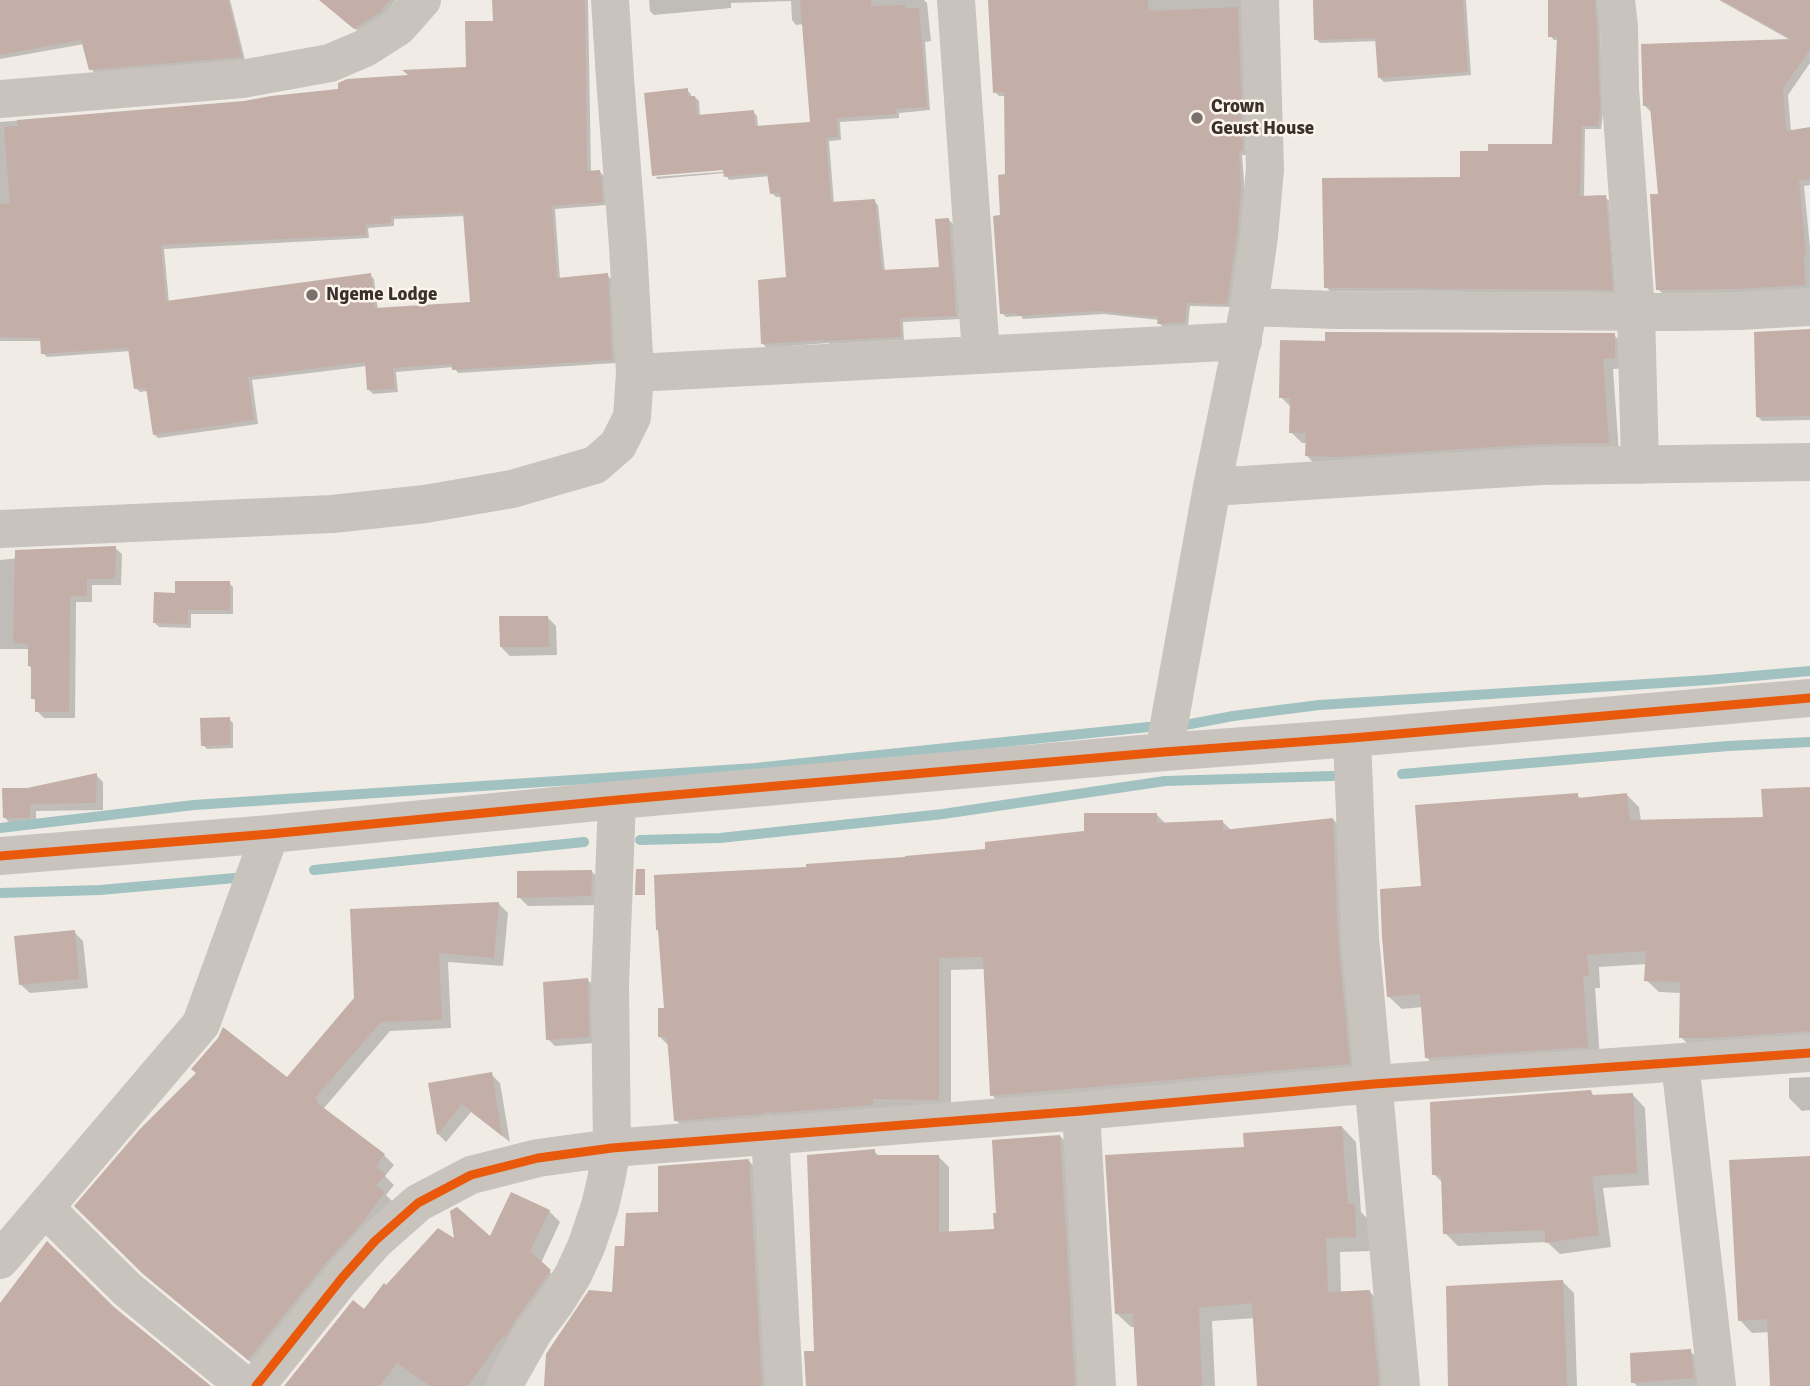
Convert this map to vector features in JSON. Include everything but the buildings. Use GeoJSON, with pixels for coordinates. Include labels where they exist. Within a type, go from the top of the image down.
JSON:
{"type":"FeatureCollection","features":[{"type":"Feature","properties":{"kind":"street"},"geometry":{"type":"LineString","coordinates":[[0,99],[242,79],[330,63],[365,48],[398,27],[422,0]]}},
{"type":"Feature","properties":{"kind":"street"},"geometry":{"type":"LineString","coordinates":[[0,529],[332,514],[425,504],[512,489],[595,465],[618,445],[632,418],[635,373],[610,0]]}},
{"type":"Feature","properties":{"kind":"street"},"geometry":{"type":"LineString","coordinates":[[956,0],[981,354]]}},
{"type":"Feature","properties":{"kind":"street"},"geometry":{"type":"LineString","coordinates":[[1164,752],[1212,487],[1246,324],[1259,236],[1265,169],[1260,0]]}},
{"type":"Feature","properties":{"kind":"street"},"geometry":{"type":"LineString","coordinates":[[1616,0],[1636,311],[1640,465]]}},
{"type":"Feature","properties":{"kind":"street"},"geometry":{"type":"LineString","coordinates":[[635,373],[981,354],[1350,310],[1739,311],[1810,307]]}},
{"type":"Feature","properties":{"kind":"street"},"geometry":{"type":"LineString","coordinates":[[1212,487],[1541,466],[1810,462]]}},
{"type":"Feature","properties":{"kind":"street"},"geometry":{"type":"LineString","coordinates":[[0,856],[270,834],[617,800],[1164,752],[1810,698]]}},
{"type":"Feature","properties":{"kind":"street"},"geometry":{"type":"LineString","coordinates":[[1352,738],[1360,937],[1401,1386]]}},
{"type":"Feature","properties":{"kind":"street"},"geometry":{"type":"LineString","coordinates":[[505,1386],[534,1331],[573,1275],[586,1247],[600,1206],[612,1148],[610,985],[617,800]]}},
{"type":"Feature","properties":{"kind":"street"},"geometry":{"type":"LineString","coordinates":[[0,1260],[201,1024],[270,834]]}},
{"type":"Feature","properties":{"kind":"street"},"geometry":{"type":"LineString","coordinates":[[256,1386],[358,1259],[418,1203],[471,1175],[538,1158],[612,1148],[1081,1111],[1374,1084],[1810,1054]]}},
{"type":"Feature","properties":{"kind":"street"},"geometry":{"type":"LineString","coordinates":[[1680,1063],[1717,1386]]}},
{"type":"Feature","properties":{"kind":"street"},"geometry":{"type":"LineString","coordinates":[[1081,1111],[1097,1386]]}},
{"type":"Feature","properties":{"kind":"street"},"geometry":{"type":"LineString","coordinates":[[770,1135],[784,1386]]}},
{"type":"Feature","properties":{"kind":"street"},"geometry":{"type":"LineString","coordinates":[[45,1208],[128,1290],[245,1386]]}},
{"type":"Feature","properties":{"kind":"waterway"},"geometry":{"type":"LineString","coordinates":[[1180,726],[1319,705],[1810,671]]}},
{"type":"Feature","properties":{"kind":"waterway"},"geometry":{"type":"LineString","coordinates":[[0,828],[194,805],[755,768],[1158,726]]}},
{"type":"Feature","properties":{"kind":"waterway"},"geometry":{"type":"LineString","coordinates":[[1402,774],[1728,746],[1810,742]]}},
{"type":"Feature","properties":{"kind":"waterway"},"geometry":{"type":"LineString","coordinates":[[640,840],[720,838],[943,814],[1165,781],[1333,776]]}},
{"type":"Feature","properties":{"kind":"waterway"},"geometry":{"type":"LineString","coordinates":[[314,870],[584,842]]}},
{"type":"Feature","properties":{"kind":"waterway"},"geometry":{"type":"LineString","coordinates":[[0,893],[100,890],[235,878]]}},
{"type":"Feature","properties":{"kind":"cycle path"},"geometry":{"type":"LineString","coordinates":[[0,856],[270,834],[617,800],[1164,752],[1810,698]]}},
{"type":"Feature","properties":{"kind":"cycle path"},"geometry":{"type":"LineString","coordinates":[[256,1386],[342,1278],[375,1241],[418,1203],[471,1175],[538,1158],[612,1148],[1081,1111],[1374,1084],[1810,1053]]}},
{"type":"Feature","properties":{"kind":"place","name":"Crown Geust House"},"geometry":{"type":"Point","coordinates":[1197,118]}},
{"type":"Feature","properties":{"kind":"place","name":"Ngeme Lodge"},"geometry":{"type":"Point","coordinates":[312,295]}}]}
